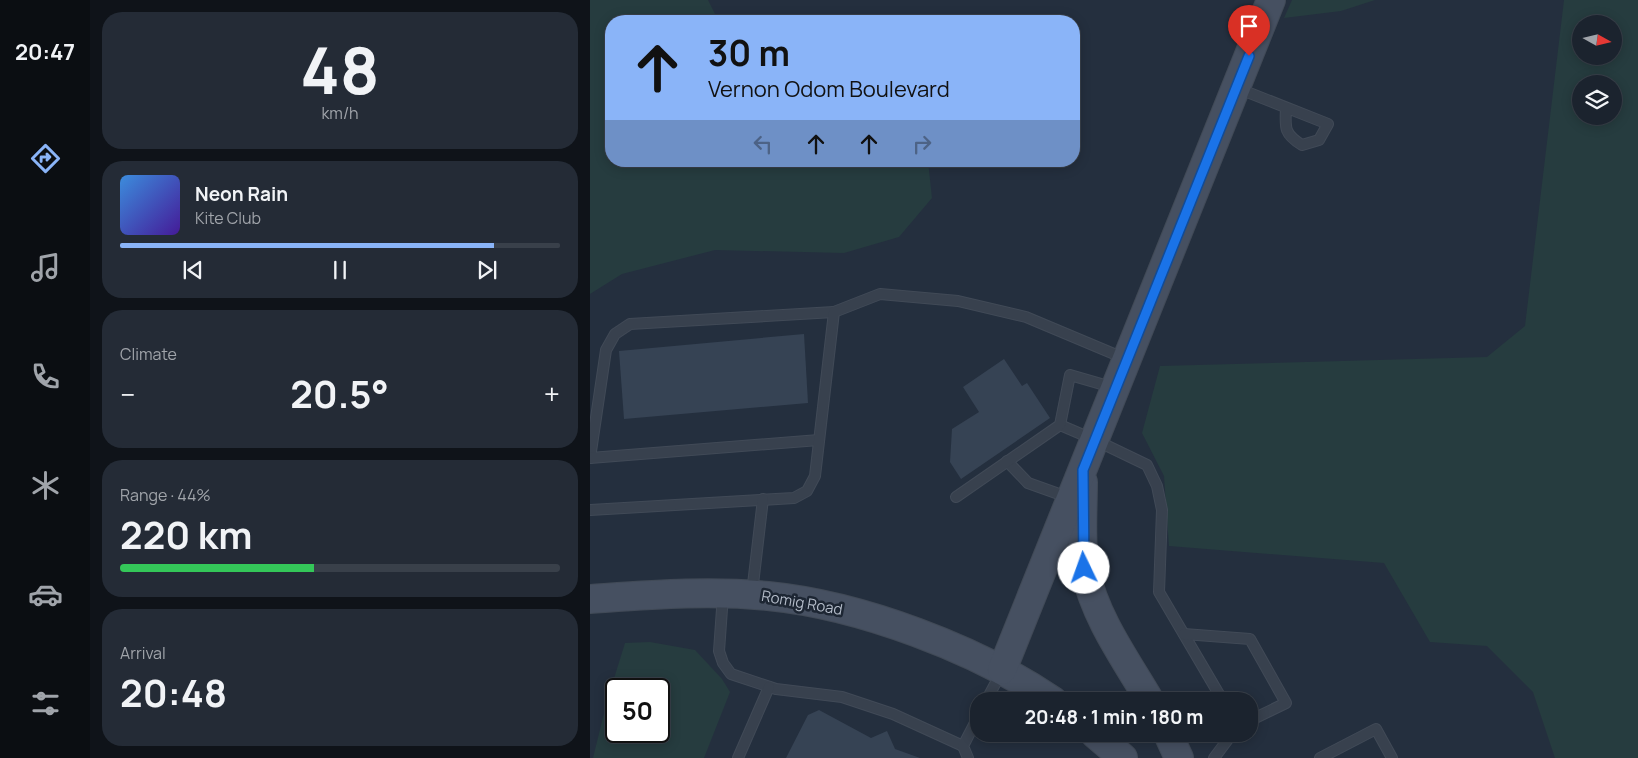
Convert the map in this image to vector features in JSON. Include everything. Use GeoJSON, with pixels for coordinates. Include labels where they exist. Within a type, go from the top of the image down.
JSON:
{"type":"FeatureCollection","features":[{"type":"Feature","properties":{"kind":"main road"},"geometry":{"type":"LineString","coordinates":[[1002,670],[1096,440],[1271,0]]}},
{"type":"Feature","properties":{"kind":"main road"},"geometry":{"type":"LineString","coordinates":[[1083,470],[1083,550],[1084,568],[1089,587],[1108,629],[1145,692]]}},
{"type":"Feature","properties":{"kind":"main road","name":"Romig Road"},"geometry":{"type":"LineString","coordinates":[[590,599],[673,593],[723,593],[768,596],[821,605],[858,614],[926,636],[1002,670],[1038,692]]}},
{"type":"Feature","properties":{"kind":"main road"},"geometry":{"type":"LineString","coordinates":[[1104,742],[1123,758]]}},
{"type":"Feature","properties":{"kind":"main road"},"geometry":{"type":"LineString","coordinates":[[1173,742],[1180,758]]}},
{"type":"Feature","properties":{"kind":"lane"},"geometry":{"type":"LineString","coordinates":[[1236,88],[1328,124],[1319,140],[1302,145],[1290,138],[1285,128],[1286,108]]}},
{"type":"Feature","properties":{"kind":"lane"},"geometry":{"type":"LineString","coordinates":[[819,440],[590,458],[606,350],[615,334],[630,324],[834,312],[880,294],[958,300],[1026,316],[1127,360]]}},
{"type":"Feature","properties":{"kind":"lane"},"geometry":{"type":"LineString","coordinates":[[590,510],[794,498],[807,491],[815,476],[834,312]]}},
{"type":"Feature","properties":{"kind":"lane"},"geometry":{"type":"LineString","coordinates":[[956,497],[1060,425],[1070,375],[1116,388]]}},
{"type":"Feature","properties":{"kind":"lane"},"geometry":{"type":"LineString","coordinates":[[1060,425],[1096,440],[1146,465],[1157,486],[1162,510],[1159,592],[1218,692]]}},
{"type":"Feature","properties":{"kind":"lane"},"geometry":{"type":"LineString","coordinates":[[1007,462],[1028,483],[1071,499]]}},
{"type":"Feature","properties":{"kind":"lane"},"geometry":{"type":"LineString","coordinates":[[752,595],[763,499]]}},
{"type":"Feature","properties":{"kind":"lane"},"geometry":{"type":"LineString","coordinates":[[723,593],[719,651],[723,663],[731,674],[776,689],[842,697],[893,714],[963,746],[968,758]]}},
{"type":"Feature","properties":{"kind":"lane"},"geometry":{"type":"LineString","coordinates":[[1184,634],[1250,639],[1286,703],[1258,717]]}},
{"type":"Feature","properties":{"kind":"lane"},"geometry":{"type":"LineString","coordinates":[[991,692],[1002,670]]}},
{"type":"Feature","properties":{"kind":"lane"},"geometry":{"type":"LineString","coordinates":[[738,758],[769,687]]}},
{"type":"Feature","properties":{"kind":"lane"},"geometry":{"type":"LineString","coordinates":[[1320,758],[1376,729],[1392,758]]}},
{"type":"Feature","properties":{"kind":"lane"},"geometry":{"type":"LineString","coordinates":[[963,746],[970,732]]}},
{"type":"Feature","properties":{"kind":"lane"},"geometry":{"type":"LineString","coordinates":[[1214,758],[1226,742]]}},
{"type":"Feature","properties":{"kind":"green space"},"geometry":{"type":"Polygon","coordinates":[[[590,0],[708,0],[716,15],[605,15],[605,167],[929,167],[932,198],[899,237],[844,253],[715,250],[622,274],[590,294],[590,0]]]}},
{"type":"Feature","properties":{"kind":"green space"},"geometry":{"type":"Polygon","coordinates":[[[1292,0],[1375,0],[1341,11],[1284,18],[1292,0]]]}},
{"type":"Feature","properties":{"kind":"green space"},"geometry":{"type":"Polygon","coordinates":[[[1564,0],[1638,0],[1638,758],[1555,758],[1533,692],[1487,646],[1430,642],[1384,563],[1169,546],[1164,476],[1142,433],[1160,366],[1487,357],[1525,326],[1564,0]]]}},
{"type":"Feature","properties":{"kind":"green space"},"geometry":{"type":"Polygon","coordinates":[[[650,642],[695,650],[722,679],[730,692],[704,758],[593,758],[605,709],[605,743],[670,743],[670,678],[614,678],[625,643],[650,642]]]}},
{"type":"Feature","properties":{"kind":"building"},"geometry":{"type":"Polygon","coordinates":[[[804,334],[808,403],[624,419],[619,351],[804,334]]]}},
{"type":"Feature","properties":{"kind":"building"},"geometry":{"type":"Polygon","coordinates":[[[1004,359],[1022,386],[1027,383],[1050,418],[961,479],[950,462],[952,429],[979,412],[963,387],[1004,359]]]}},
{"type":"Feature","properties":{"kind":"building"},"geometry":{"type":"Polygon","coordinates":[[[819,710],[871,738],[887,731],[895,749],[920,758],[786,758],[808,715],[819,710]]]}},
{"type":"Feature","properties":{"kind":"route"},"geometry":{"type":"LineString","coordinates":[[1084,568],[1083,470],[1249,56]]}}]}
